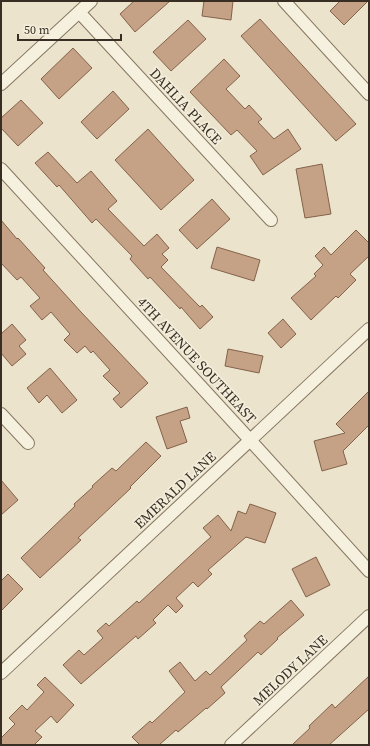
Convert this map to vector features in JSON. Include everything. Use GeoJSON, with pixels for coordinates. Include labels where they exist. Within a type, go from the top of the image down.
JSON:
{"type":"FeatureCollection","features":[{"type":"Feature","properties":{"kind":"street"},"geometry":{"type":"LineString","coordinates":[[1,84],[91,1]]}},
{"type":"Feature","properties":{"kind":"street"},"geometry":{"type":"LineString","coordinates":[[284,1],[369,94]]}},
{"type":"Feature","properties":{"kind":"street","name":"DAHLIA PLACE"},"geometry":{"type":"LineString","coordinates":[[79,12],[271,220]]}},
{"type":"Feature","properties":{"kind":"street","name":"4TH AVENUE SOUTHEAST"},"geometry":{"type":"LineString","coordinates":[[1,169],[369,571]]}},
{"type":"Feature","properties":{"kind":"street","name":"EMERALD LANE"},"geometry":{"type":"LineString","coordinates":[[1,673],[369,329]]}},
{"type":"Feature","properties":{"kind":"street"},"geometry":{"type":"LineString","coordinates":[[1,414],[28,443]]}},
{"type":"Feature","properties":{"kind":"street","name":"MELODY LANE"},"geometry":{"type":"LineString","coordinates":[[231,745],[369,616]]}},
{"type":"Feature","properties":{"kind":"building"},"geometry":{"type":"Polygon","coordinates":[[[134,1],[170,1],[135,32],[120,14],[134,1]]]}},
{"type":"Feature","properties":{"kind":"building"},"geometry":{"type":"Polygon","coordinates":[[[204,1],[233,1],[231,20],[202,16],[204,1]]]}},
{"type":"Feature","properties":{"kind":"building"},"geometry":{"type":"Polygon","coordinates":[[[340,1],[368,1],[344,25],[330,11],[340,1]]]}},
{"type":"Feature","properties":{"kind":"building"},"geometry":{"type":"Polygon","coordinates":[[[260,19],[356,124],[336,141],[241,36],[260,19]]]}},
{"type":"Feature","properties":{"kind":"building"},"geometry":{"type":"Polygon","coordinates":[[[188,20],[206,39],[171,71],[153,52],[188,20]]]}},
{"type":"Feature","properties":{"kind":"building"},"geometry":{"type":"Polygon","coordinates":[[[73,48],[92,68],[59,99],[41,79],[73,48]]]}},
{"type":"Feature","properties":{"kind":"building"},"geometry":{"type":"Polygon","coordinates":[[[224,59],[240,76],[226,89],[245,109],[249,105],[262,119],[258,122],[274,139],[288,129],[301,149],[263,175],[250,156],[257,151],[237,130],[231,135],[190,92],[224,59]]]}},
{"type":"Feature","properties":{"kind":"building"},"geometry":{"type":"Polygon","coordinates":[[[113,91],[129,109],[97,139],[81,122],[113,91]]]}},
{"type":"Feature","properties":{"kind":"building"},"geometry":{"type":"Polygon","coordinates":[[[21,100],[43,123],[18,146],[1,128],[1,118],[21,100]]]}},
{"type":"Feature","properties":{"kind":"building"},"geometry":{"type":"Polygon","coordinates":[[[148,129],[194,180],[161,210],[115,160],[148,129]]]}},
{"type":"Feature","properties":{"kind":"building"},"geometry":{"type":"Polygon","coordinates":[[[48,152],[77,183],[91,171],[117,201],[108,209],[144,246],[157,234],[169,248],[162,254],[168,260],[161,267],[200,307],[202,305],[213,317],[200,329],[181,307],[180,309],[150,277],[148,279],[130,259],[132,256],[96,219],[92,223],[59,185],[57,187],[35,163],[48,152]]]}},
{"type":"Feature","properties":{"kind":"building"},"geometry":{"type":"Polygon","coordinates":[[[322,164],[331,214],[305,218],[296,169],[322,164]]]}},
{"type":"Feature","properties":{"kind":"building"},"geometry":{"type":"Polygon","coordinates":[[[212,199],[230,219],[197,249],[179,230],[212,199]]]}},
{"type":"Feature","properties":{"kind":"building"},"geometry":{"type":"Polygon","coordinates":[[[1,220],[45,268],[43,270],[148,383],[121,408],[113,399],[120,393],[103,376],[110,370],[93,351],[91,353],[85,346],[77,353],[64,340],[70,334],[51,312],[42,320],[30,306],[40,298],[21,277],[17,280],[1,263],[1,220]]]}},
{"type":"Feature","properties":{"kind":"building"},"geometry":{"type":"Polygon","coordinates":[[[356,230],[369,243],[369,256],[350,274],[356,280],[338,298],[336,296],[311,320],[291,298],[316,276],[314,274],[323,265],[315,256],[324,247],[331,255],[356,230]]]}},
{"type":"Feature","properties":{"kind":"building"},"geometry":{"type":"Polygon","coordinates":[[[217,247],[260,260],[254,281],[211,268],[217,247]]]}},
{"type":"Feature","properties":{"kind":"building"},"geometry":{"type":"Polygon","coordinates":[[[283,319],[296,334],[281,348],[268,333],[283,319]]]}},
{"type":"Feature","properties":{"kind":"building"},"geometry":{"type":"Polygon","coordinates":[[[12,324],[26,340],[19,346],[26,354],[12,366],[1,353],[1,334],[12,324]]]}},
{"type":"Feature","properties":{"kind":"building"},"geometry":{"type":"Polygon","coordinates":[[[228,349],[263,356],[259,373],[225,366],[228,349]]]}},
{"type":"Feature","properties":{"kind":"building"},"geometry":{"type":"Polygon","coordinates":[[[50,368],[77,400],[62,413],[47,395],[39,403],[27,388],[50,368]]]}},
{"type":"Feature","properties":{"kind":"building"},"geometry":{"type":"Polygon","coordinates":[[[369,391],[369,425],[343,451],[347,464],[322,471],[314,441],[345,433],[336,424],[369,391]]]}},
{"type":"Feature","properties":{"kind":"building"},"geometry":{"type":"Polygon","coordinates":[[[187,407],[190,418],[180,421],[187,442],[167,449],[156,417],[187,407]]]}},
{"type":"Feature","properties":{"kind":"building"},"geometry":{"type":"Polygon","coordinates":[[[146,442],[161,456],[130,487],[131,488],[78,538],[81,540],[40,578],[21,558],[75,506],[74,504],[93,487],[92,486],[112,468],[116,471],[146,442]]]}},
{"type":"Feature","properties":{"kind":"building"},"geometry":{"type":"Polygon","coordinates":[[[1,480],[18,500],[1,515],[1,480]]]}},
{"type":"Feature","properties":{"kind":"building"},"geometry":{"type":"Polygon","coordinates":[[[250,504],[276,513],[265,543],[246,537],[208,570],[212,574],[198,587],[193,582],[176,598],[183,606],[176,613],[168,605],[153,620],[156,623],[138,639],[136,636],[81,684],[63,665],[79,650],[84,655],[103,638],[97,631],[106,623],[109,626],[137,601],[139,603],[211,537],[203,528],[218,515],[231,531],[238,511],[246,514],[250,504]]]}},
{"type":"Feature","properties":{"kind":"building"},"geometry":{"type":"Polygon","coordinates":[[[316,557],[330,585],[306,597],[292,569],[316,557]]]}},
{"type":"Feature","properties":{"kind":"building"},"geometry":{"type":"Polygon","coordinates":[[[8,574],[23,589],[1,611],[1,581],[8,574]]]}},
{"type":"Feature","properties":{"kind":"building"},"geometry":{"type":"Polygon","coordinates":[[[291,600],[304,615],[277,638],[278,639],[261,655],[258,652],[221,687],[225,693],[207,709],[206,708],[178,732],[176,730],[159,745],[140,745],[132,737],[150,721],[152,723],[185,692],[169,671],[180,662],[195,681],[206,671],[210,675],[247,640],[244,636],[260,621],[264,624],[291,600]]]}},
{"type":"Feature","properties":{"kind":"building"},"geometry":{"type":"Polygon","coordinates":[[[369,676],[369,709],[329,745],[292,745],[332,704],[335,708],[369,676]]]}},
{"type":"Feature","properties":{"kind":"building"},"geometry":{"type":"Polygon","coordinates":[[[45,677],[74,705],[57,723],[51,716],[35,731],[42,737],[34,745],[1,745],[1,738],[15,724],[9,718],[22,705],[27,710],[44,692],[37,685],[45,677]]]}}]}
